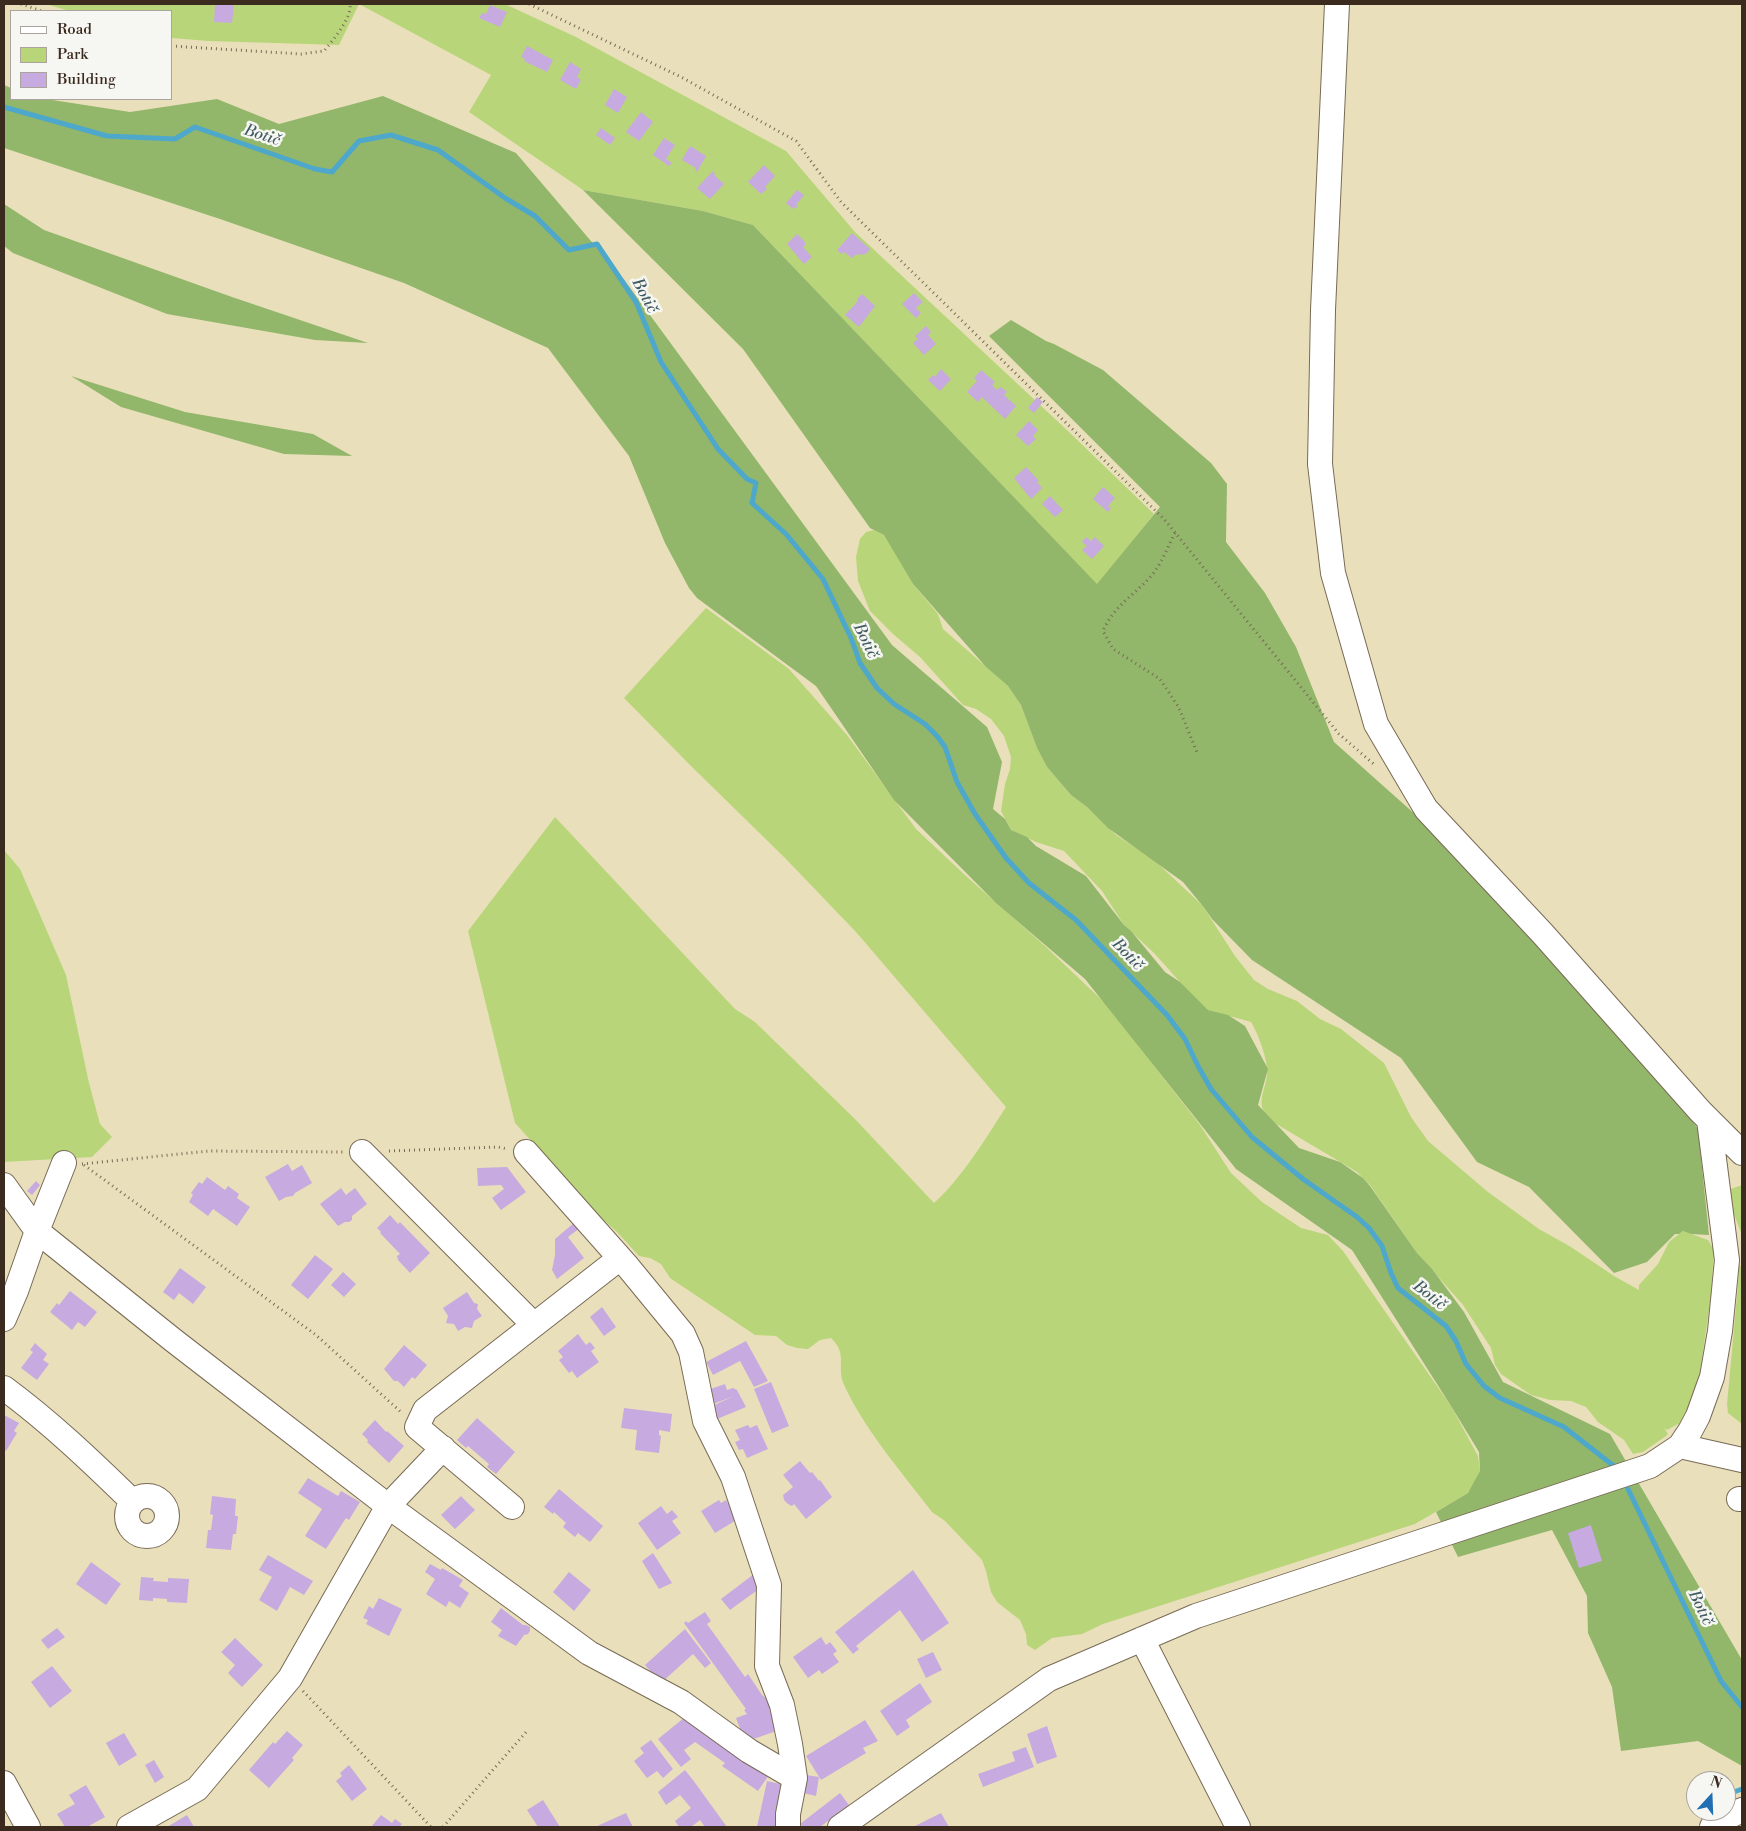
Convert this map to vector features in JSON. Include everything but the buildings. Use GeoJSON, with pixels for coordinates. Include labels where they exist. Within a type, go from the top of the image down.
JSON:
{"type":"FeatureCollection","features":[{"type":"Feature","properties":{"kind":"street"},"geometry":{"type":"LineString","coordinates":[[1337,4],[1323,310],[1320,464],[1333,573],[1376,724],[1426,810],[1543,934],[1709,1120],[1742,1153]]}},
{"type":"Feature","properties":{"kind":"street"},"geometry":{"type":"LineString","coordinates":[[840,1827],[1049,1679],[1196,1616],[1650,1466],[1680,1446],[1698,1416],[1712,1376],[1720,1331],[1727,1260],[1709,1120]]}},
{"type":"Feature","properties":{"kind":"street"},"geometry":{"type":"LineString","coordinates":[[362,1152],[534,1325]]}},
{"type":"Feature","properties":{"kind":"street"},"geometry":{"type":"LineString","coordinates":[[526,1152],[620,1258],[683,1334],[691,1352],[705,1421],[733,1477],[769,1585],[767,1666],[782,1704],[795,1778],[788,1814],[788,1827]]}},
{"type":"Feature","properties":{"kind":"street"},"geometry":{"type":"LineString","coordinates":[[4,1319],[37,1231],[73,1164]]}},
{"type":"Feature","properties":{"kind":"street"},"geometry":{"type":"LineString","coordinates":[[4,1185],[37,1231],[173,1340],[388,1506],[589,1654],[682,1702],[749,1751],[795,1778]]}},
{"type":"Feature","properties":{"kind":"street"},"geometry":{"type":"LineString","coordinates":[[512,1507],[418,1426],[425,1410],[620,1258]]}},
{"type":"Feature","properties":{"kind":"street"},"geometry":{"type":"LineString","coordinates":[[4,1388],[75,1446],[132,1501]]}},
{"type":"Feature","properties":{"kind":"street"},"geometry":{"type":"LineString","coordinates":[[1680,1446],[1742,1460]]}},
{"type":"Feature","properties":{"kind":"street"},"geometry":{"type":"LineString","coordinates":[[129,1827],[197,1789],[290,1678],[388,1506],[443,1448]]}},
{"type":"Feature","properties":{"kind":"street"},"geometry":{"type":"LineString","coordinates":[[1142,1639],[1238,1827]]}},
{"type":"Feature","properties":{"kind":"street"},"geometry":{"type":"LineString","coordinates":[[4,1783],[28,1827]]}},
{"type":"Feature","properties":{"kind":"street"},"geometry":{"type":"LineString","coordinates":[[1714,1825],[1742,1810]]}},
{"type":"Feature","properties":{"kind":"path"},"geometry":{"type":"LineString","coordinates":[[21,4],[39,10]]}},
{"type":"Feature","properties":{"kind":"path"},"geometry":{"type":"LineString","coordinates":[[172,46],[301,54],[324,52],[339,33],[351,9],[350,4]]}},
{"type":"Feature","properties":{"kind":"path"},"geometry":{"type":"LineString","coordinates":[[529,4],[681,77],[796,141],[841,202],[1164,519],[1339,734],[1382,772]]}},
{"type":"Feature","properties":{"kind":"path"},"geometry":{"type":"LineString","coordinates":[[1176,533],[1153,574],[1122,602],[1107,622],[1103,631],[1113,649],[1160,679],[1179,708],[1198,755]]}},
{"type":"Feature","properties":{"kind":"path"},"geometry":{"type":"LineString","coordinates":[[73,1164],[209,1151],[362,1152],[498,1147],[526,1152]]}},
{"type":"Feature","properties":{"kind":"path"},"geometry":{"type":"LineString","coordinates":[[73,1164],[316,1335],[418,1426]]}},
{"type":"Feature","properties":{"kind":"path"},"geometry":{"type":"LineString","coordinates":[[290,1678],[431,1827]]}},
{"type":"Feature","properties":{"kind":"path"},"geometry":{"type":"LineString","coordinates":[[442,1827],[527,1731]]}},
{"type":"Feature","properties":{"kind":"green space"},"geometry":{"type":"Polygon","coordinates":[[[46,4],[359,4],[339,45],[172,38],[172,10],[66,10],[46,4]]]}},
{"type":"Feature","properties":{"kind":"green space"},"geometry":{"type":"Polygon","coordinates":[[[359,4],[505,4],[576,37],[786,151],[855,232],[1154,514],[1097,585],[753,225],[703,211],[583,190],[469,112],[491,75],[359,4]]]}},
{"type":"Feature","properties":{"kind":"green space"},"geometry":{"type":"Polygon","coordinates":[[[4,85],[10,88],[10,100],[52,100],[130,112],[217,99],[279,124],[383,96],[516,153],[625,281],[892,645],[987,727],[1002,762],[993,809],[1005,819],[1011,830],[1027,837],[1036,846],[1086,876],[1124,925],[1165,972],[1180,982],[1208,1010],[1228,1015],[1245,1026],[1268,1069],[1258,1105],[1299,1148],[1340,1162],[1363,1178],[1417,1253],[1432,1269],[1464,1312],[1503,1382],[1610,1434],[1742,1660],[1742,1766],[1698,1741],[1621,1751],[1612,1687],[1588,1633],[1587,1596],[1552,1530],[1458,1557],[1436,1512],[1468,1493],[1480,1471],[1479,1452],[1352,1250],[1236,1169],[1085,979],[996,903],[894,800],[816,686],[697,598],[689,588],[665,543],[629,456],[548,348],[404,283],[220,219],[4,148],[4,85]]]}},
{"type":"Feature","properties":{"kind":"green space"},"geometry":{"type":"Polygon","coordinates":[[[583,190],[703,211],[753,225],[1097,584],[1160,507],[989,336],[1011,320],[1046,341],[1103,370],[1211,463],[1227,484],[1226,542],[1265,593],[1296,647],[1334,742],[1426,824],[1672,1092],[1698,1129],[1709,1235],[1691,1234],[1683,1231],[1675,1234],[1647,1262],[1614,1273],[1529,1187],[1477,1162],[1401,1058],[1252,960],[1212,919],[1183,882],[1108,828],[1087,807],[1071,795],[1047,767],[1037,748],[1021,705],[1008,686],[986,667],[913,584],[884,535],[870,528],[743,349],[583,190]]]}},
{"type":"Feature","properties":{"kind":"green space"},"geometry":{"type":"Polygon","coordinates":[[[4,204],[44,230],[368,343],[315,340],[167,314],[13,253],[4,246],[4,204]]]}},
{"type":"Feature","properties":{"kind":"green space"},"geometry":{"type":"Polygon","coordinates":[[[71,376],[185,412],[313,434],[352,456],[284,454],[121,407],[71,376]]]}},
{"type":"Feature","properties":{"kind":"green space"},"geometry":{"type":"Polygon","coordinates":[[[874,530],[884,535],[913,584],[938,614],[943,629],[1008,686],[1021,705],[1037,748],[1047,767],[1071,795],[1087,807],[1116,835],[1153,859],[1202,905],[1235,956],[1254,980],[1268,989],[1297,1001],[1320,1019],[1341,1029],[1384,1063],[1411,1117],[1428,1141],[1488,1192],[1539,1229],[1639,1290],[1639,1285],[1658,1264],[1669,1242],[1683,1231],[1708,1240],[1714,1250],[1711,1296],[1700,1372],[1691,1401],[1680,1423],[1667,1430],[1664,1428],[1668,1434],[1666,1436],[1643,1452],[1633,1454],[1624,1440],[1598,1422],[1586,1407],[1571,1401],[1550,1400],[1531,1395],[1501,1374],[1495,1365],[1491,1348],[1463,1305],[1417,1253],[1370,1185],[1357,1172],[1273,1122],[1264,1112],[1262,1101],[1267,1076],[1267,1065],[1262,1046],[1251,1022],[1208,1010],[1154,953],[1124,925],[1102,891],[1064,851],[1036,842],[1011,830],[1001,811],[1011,757],[1004,736],[991,719],[976,709],[963,705],[920,657],[870,611],[858,581],[856,557],[860,539],[866,532],[874,530]]]}},
{"type":"Feature","properties":{"kind":"green space"},"geometry":{"type":"Polygon","coordinates":[[[706,608],[789,669],[847,735],[916,829],[1105,1003],[1200,1125],[1231,1173],[1262,1202],[1301,1228],[1328,1235],[1343,1251],[1451,1406],[1478,1456],[1480,1471],[1468,1493],[1415,1524],[1103,1624],[1082,1634],[1052,1638],[1035,1650],[1027,1645],[1026,1634],[1020,1620],[997,1602],[991,1592],[982,1560],[945,1521],[932,1512],[863,1419],[842,1380],[841,1356],[831,1338],[820,1340],[808,1349],[787,1345],[776,1336],[755,1335],[670,1278],[661,1264],[650,1258],[639,1256],[598,1215],[515,1123],[468,931],[555,817],[735,1009],[755,1022],[855,1119],[934,1203],[954,1182],[982,1145],[1006,1107],[856,932],[785,858],[624,698],[706,608]]]}},
{"type":"Feature","properties":{"kind":"green space"},"geometry":{"type":"Polygon","coordinates":[[[4,850],[20,869],[66,975],[89,1083],[100,1124],[112,1137],[92,1157],[4,1162],[4,850]]]}},
{"type":"Feature","properties":{"kind":"green space"},"geometry":{"type":"Polygon","coordinates":[[[1742,1185],[1742,1235],[1725,1191],[1742,1185]]]}},
{"type":"Feature","properties":{"kind":"green space"},"geometry":{"type":"Polygon","coordinates":[[[1739,1264],[1742,1269],[1742,1424],[1728,1413],[1727,1404],[1739,1264]]]}},
{"type":"Feature","properties":{"kind":"waterway","name":"Botič"},"geometry":{"type":"LineString","coordinates":[[4,107],[107,136],[175,139],[195,127],[315,169],[332,172],[359,141],[391,135],[438,150],[505,198],[535,216],[569,250],[597,244],[636,302],[661,362],[718,449],[747,479],[756,483],[752,503],[786,534],[823,579],[851,638],[860,663],[877,688],[894,704],[925,724],[945,747],[957,782],[975,814],[1006,858],[1029,883],[1076,920],[1167,1015],[1185,1039],[1211,1089],[1252,1137],[1303,1179],[1357,1217],[1369,1228],[1382,1246],[1398,1288],[1446,1326],[1456,1341],[1466,1364],[1484,1386],[1500,1398],[1564,1427],[1619,1470]]}},
{"type":"Feature","properties":{"kind":"waterway","name":"Botič"},"geometry":{"type":"LineString","coordinates":[[1628,1489],[1721,1681],[1742,1707]]}},
{"type":"Feature","properties":{"kind":"waterway"},"geometry":{"type":"LineString","coordinates":[[1736,1791],[1742,1789]]}}]}
